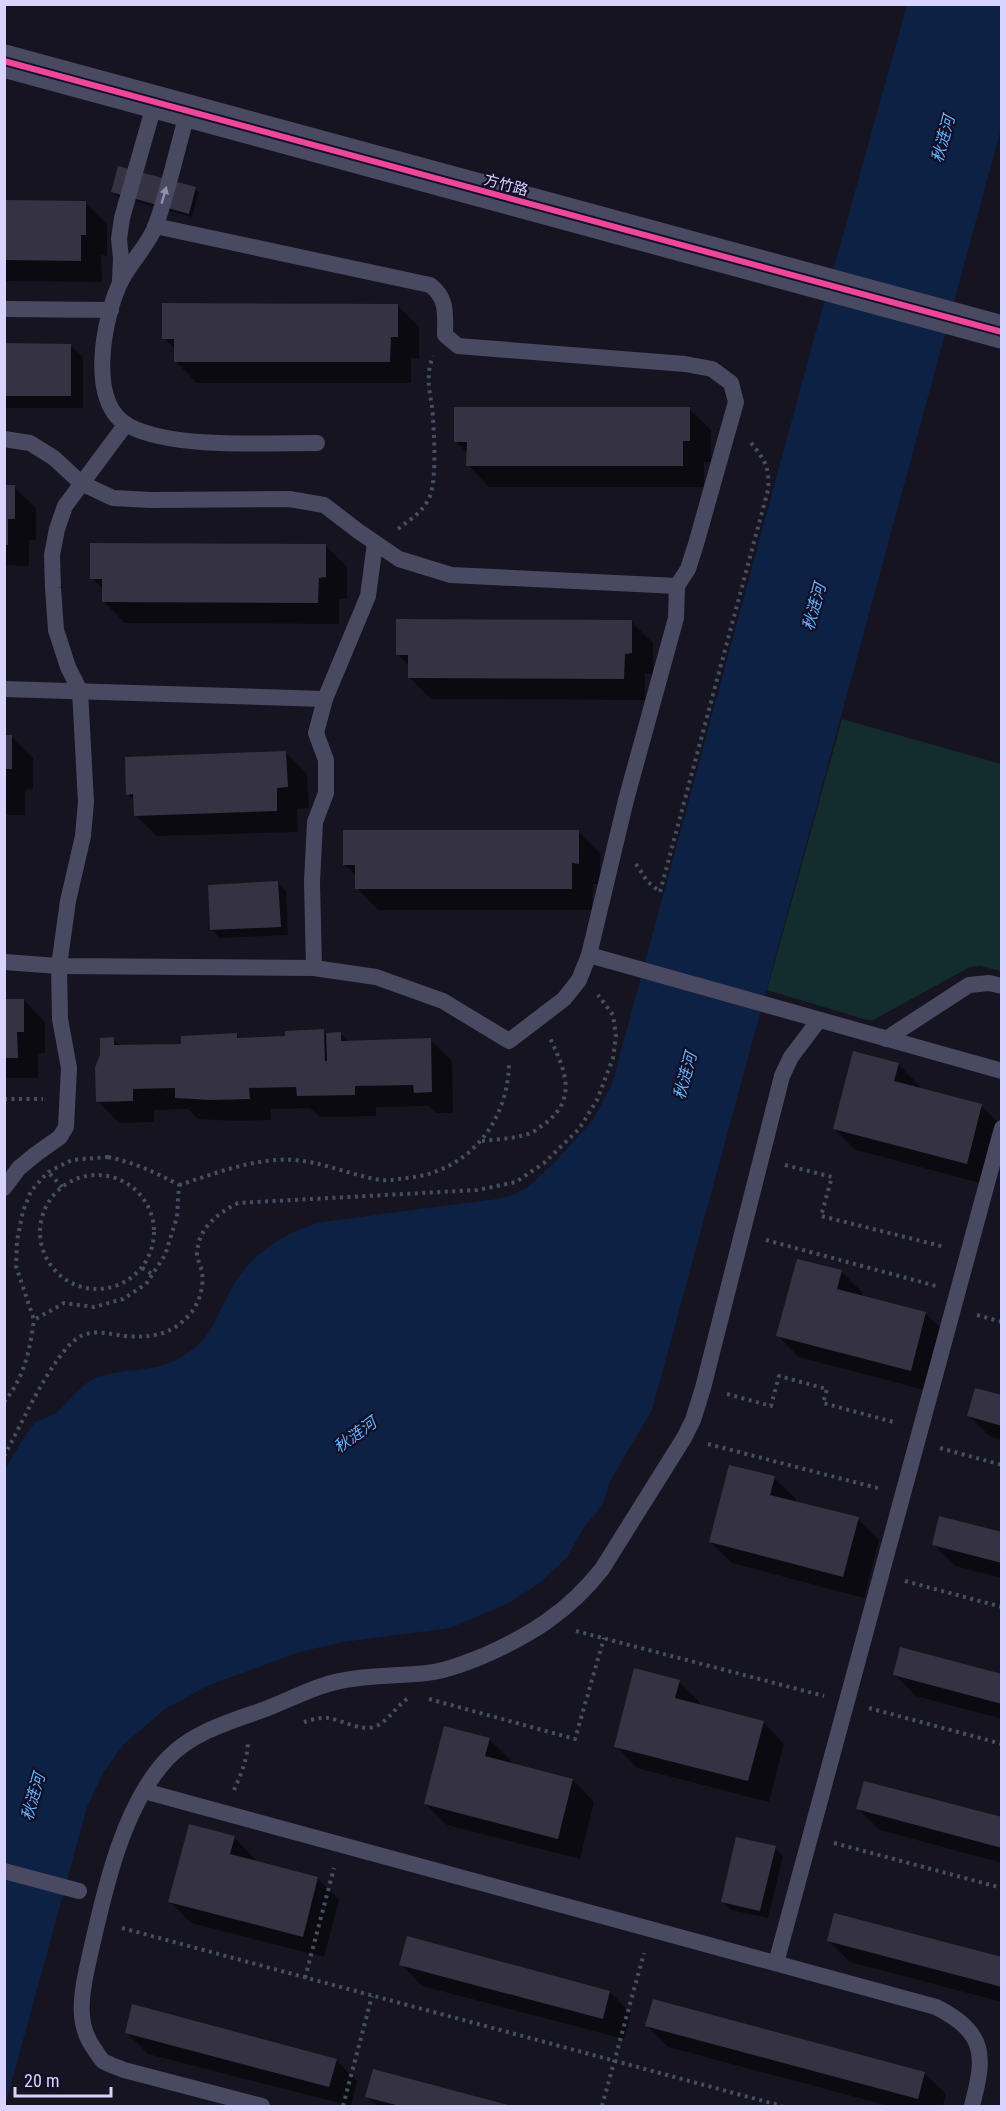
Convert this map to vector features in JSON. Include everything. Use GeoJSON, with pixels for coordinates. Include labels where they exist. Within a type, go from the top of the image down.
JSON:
{"type":"FeatureCollection","features":[{"type":"Feature","properties":{"kind":"street","name":"方竹路"},"geometry":{"type":"LineString","coordinates":[[4,62],[986,328]]}},
{"type":"Feature","properties":{"kind":"lane"},"geometry":{"type":"LineString","coordinates":[[155,102],[118,239],[121,258],[119,284],[111,310],[101,363],[108,403],[116,416],[126,424],[162,437],[218,442],[317,443]]}},
{"type":"Feature","properties":{"kind":"lane"},"geometry":{"type":"LineString","coordinates":[[119,284],[155,226],[188,111]]}},
{"type":"Feature","properties":{"kind":"lane"},"geometry":{"type":"LineString","coordinates":[[4,962],[59,966],[314,968],[376,977],[442,1001],[509,1041],[541,1018],[564,999],[579,980],[589,955],[676,618],[677,586],[690,561],[736,402],[732,382],[712,369],[685,364],[458,346],[445,335],[444,308],[440,293],[430,285],[155,226]]}},
{"type":"Feature","properties":{"kind":"lane"},"geometry":{"type":"LineString","coordinates":[[4,309],[111,310]]}},
{"type":"Feature","properties":{"kind":"lane"},"geometry":{"type":"LineString","coordinates":[[4,1188],[19,1168],[60,1137],[66,1127],[69,1068],[60,1019],[59,966],[68,901],[83,836],[86,802],[80,691],[68,667],[56,630],[52,555],[57,528],[65,506],[126,424]]}},
{"type":"Feature","properties":{"kind":"lane"},"geometry":{"type":"LineString","coordinates":[[4,439],[30,443],[54,458],[81,483],[113,498],[289,499],[324,505],[399,559],[451,575],[677,586]]}},
{"type":"Feature","properties":{"kind":"lane"},"geometry":{"type":"LineString","coordinates":[[314,968],[312,882],[315,822],[326,792],[326,760],[316,733],[325,699],[368,596],[375,543]]}},
{"type":"Feature","properties":{"kind":"lane"},"geometry":{"type":"LineString","coordinates":[[4,689],[325,699]]}},
{"type":"Feature","properties":{"kind":"lane"},"geometry":{"type":"LineString","coordinates":[[589,955],[1002,1071]]}},
{"type":"Feature","properties":{"kind":"lane"},"geometry":{"type":"LineString","coordinates":[[886,1039],[969,985],[990,982],[1002,986]]}},
{"type":"Feature","properties":{"kind":"lane"},"geometry":{"type":"LineString","coordinates":[[262,2106],[124,2070],[103,2061],[90,2044],[82,2023],[81,1995],[103,1898],[126,1828],[144,1791],[168,1758],[187,1742],[210,1729],[328,1684],[389,1674],[429,1673],[462,1665],[517,1641],[547,1623],[587,1589],[602,1569],[693,1420],[782,1077],[791,1057],[819,1020]]}},
{"type":"Feature","properties":{"kind":"lane"},"geometry":{"type":"LineString","coordinates":[[776,1963],[1002,1128]]}},
{"type":"Feature","properties":{"kind":"lane"},"geometry":{"type":"LineString","coordinates":[[144,1791],[936,2007],[954,2016],[968,2029],[981,2055],[981,2074],[972,2106]]}},
{"type":"Feature","properties":{"kind":"lane"},"geometry":{"type":"LineString","coordinates":[[4,1871],[79,1891]]}},
{"type":"Feature","properties":{"kind":"path"},"geometry":{"type":"LineString","coordinates":[[375,543],[419,513],[431,495],[434,422],[429,367],[445,335]]}},
{"type":"Feature","properties":{"kind":"path"},"geometry":{"type":"LineString","coordinates":[[614,851],[630,857],[640,868],[647,881],[660,892],[768,490],[769,474],[761,456],[741,433],[729,427]]}},
{"type":"Feature","properties":{"kind":"path"},"geometry":{"type":"LineString","coordinates":[[4,1456],[53,1366],[66,1348],[81,1336],[101,1332],[124,1336],[153,1336],[178,1327],[193,1311],[202,1290],[202,1273],[197,1254],[203,1229],[219,1213],[238,1203],[477,1190],[516,1182],[544,1163],[579,1129],[597,1100],[613,1058],[616,1036],[613,1014],[596,992],[579,980]]}},
{"type":"Feature","properties":{"kind":"path"},"geometry":{"type":"LineString","coordinates":[[481,1141],[516,1138],[530,1134],[554,1116],[561,1106],[566,1094],[566,1080],[541,1018]]}},
{"type":"Feature","properties":{"kind":"path"},"geometry":{"type":"LineString","coordinates":[[4,1402],[12,1393],[30,1352],[34,1320],[16,1266],[16,1241],[23,1211],[31,1191],[48,1172],[72,1160],[108,1157],[143,1166],[179,1185],[252,1163],[278,1160],[313,1162],[382,1180],[420,1177],[455,1164],[481,1141],[498,1119],[509,1072],[509,1041]]}},
{"type":"Feature","properties":{"kind":"path"},"geometry":{"type":"LineString","coordinates":[[4,1099],[68,1100]]}},
{"type":"Feature","properties":{"kind":"path"},"geometry":{"type":"LineString","coordinates":[[761,1159],[832,1178],[821,1216],[968,1253]]}},
{"type":"Feature","properties":{"kind":"path"},"geometry":{"type":"LineString","coordinates":[[97,1175],[114,1178],[131,1186],[144,1199],[152,1216],[154,1234],[151,1252],[142,1268],[128,1280],[111,1287],[91,1289],[72,1284],[57,1272],[45,1257],[40,1238],[42,1219],[49,1201],[62,1186],[78,1178],[97,1175]]}},
{"type":"Feature","properties":{"kind":"path"},"geometry":{"type":"LineString","coordinates":[[34,1320],[64,1303],[94,1307],[123,1299],[146,1284],[165,1255],[177,1217],[179,1185]]}},
{"type":"Feature","properties":{"kind":"path"},"geometry":{"type":"LineString","coordinates":[[742,1234],[957,1292]]}},
{"type":"Feature","properties":{"kind":"path"},"geometry":{"type":"LineString","coordinates":[[142,1268],[152,1274]]}},
{"type":"Feature","properties":{"kind":"path"},"geometry":{"type":"LineString","coordinates":[[703,1388],[771,1406],[779,1376],[827,1389],[824,1403],[1002,1464]]}},
{"type":"Feature","properties":{"kind":"path"},"geometry":{"type":"LineString","coordinates":[[684,1438],[902,1494]]}},
{"type":"Feature","properties":{"kind":"path"},"geometry":{"type":"LineString","coordinates":[[881,1574],[1002,1606]]}},
{"type":"Feature","properties":{"kind":"path"},"geometry":{"type":"LineString","coordinates":[[547,1623],[1002,1744]]}},
{"type":"Feature","properties":{"kind":"path"},"geometry":{"type":"LineString","coordinates":[[422,1697],[576,1739],[604,1638]]}},
{"type":"Feature","properties":{"kind":"path"},"geometry":{"type":"LineString","coordinates":[[298,1725],[325,1717],[372,1728],[387,1720],[396,1707],[408,1699],[415,1698]]}},
{"type":"Feature","properties":{"kind":"path"},"geometry":{"type":"LineString","coordinates":[[221,1812],[233,1793],[248,1749],[248,1730],[243,1716]]}},
{"type":"Feature","properties":{"kind":"path"},"geometry":{"type":"LineString","coordinates":[[810,1837],[1002,1888]]}},
{"type":"Feature","properties":{"kind":"path"},"geometry":{"type":"LineString","coordinates":[[304,1978],[340,1844]]}},
{"type":"Feature","properties":{"kind":"path"},"geometry":{"type":"LineString","coordinates":[[98,1922],[782,2106]]}},
{"type":"Feature","properties":{"kind":"path"},"geometry":{"type":"LineString","coordinates":[[602,2106],[650,1929]]}},
{"type":"Feature","properties":{"kind":"path"},"geometry":{"type":"LineString","coordinates":[[343,2106],[372,1996]]}},
{"type":"Feature","properties":{"kind":"green space"},"geometry":{"type":"Polygon","coordinates":[[[842,719],[1001,764],[1001,971],[980,966],[970,967],[873,1020],[767,990],[842,719]]]}},
{"type":"Feature","properties":{"kind":"water","name":"秋涟河"},"geometry":{"type":"Polygon","coordinates":[[[907,5],[1001,5],[1001,129],[652,1410],[610,1481],[604,1501],[585,1526],[567,1557],[541,1582],[509,1603],[450,1628],[343,1642],[299,1652],[207,1686],[165,1709],[124,1744],[103,1773],[87,1807],[5,2106],[4,1471],[34,1424],[54,1414],[80,1388],[92,1380],[114,1373],[163,1365],[188,1353],[201,1342],[212,1327],[243,1271],[265,1249],[278,1240],[322,1222],[513,1195],[529,1186],[554,1163],[593,1120],[612,1084],[907,5]]]}},
{"type":"Feature","properties":{"kind":"building"},"geometry":{"type":"Polygon","coordinates":[[[118,166],[196,187],[189,214],[111,192],[118,166]]]}},
{"type":"Feature","properties":{"kind":"building"},"geometry":{"type":"Polygon","coordinates":[[[4,200],[86,201],[86,235],[81,235],[81,261],[4,260],[4,200]]]}},
{"type":"Feature","properties":{"kind":"building"},"geometry":{"type":"Polygon","coordinates":[[[162,303],[398,304],[398,337],[391,337],[390,362],[174,362],[174,339],[162,339],[162,303]]]}},
{"type":"Feature","properties":{"kind":"building"},"geometry":{"type":"Polygon","coordinates":[[[4,343],[71,344],[71,396],[4,396],[4,343]]]}},
{"type":"Feature","properties":{"kind":"building"},"geometry":{"type":"Polygon","coordinates":[[[454,407],[690,407],[690,441],[683,441],[683,466],[466,466],[467,442],[454,442],[454,407]]]}},
{"type":"Feature","properties":{"kind":"building"},"geometry":{"type":"Polygon","coordinates":[[[4,485],[15,485],[15,519],[8,519],[8,545],[4,545],[4,485]]]}},
{"type":"Feature","properties":{"kind":"building"},"geometry":{"type":"Polygon","coordinates":[[[90,543],[326,544],[326,577],[319,578],[318,603],[102,602],[102,579],[90,579],[90,543]]]}},
{"type":"Feature","properties":{"kind":"building"},"geometry":{"type":"Polygon","coordinates":[[[396,619],[632,620],[632,653],[625,654],[624,679],[408,678],[408,655],[396,655],[396,619]]]}},
{"type":"Feature","properties":{"kind":"building"},"geometry":{"type":"Polygon","coordinates":[[[4,735],[12,735],[12,769],[4,769],[4,735]]]}},
{"type":"Feature","properties":{"kind":"building"},"geometry":{"type":"Polygon","coordinates":[[[286,751],[288,787],[277,788],[277,811],[134,816],[133,794],[126,795],[125,757],[286,751]]]}},
{"type":"Feature","properties":{"kind":"building"},"geometry":{"type":"Polygon","coordinates":[[[343,830],[579,830],[579,864],[572,863],[572,889],[355,889],[355,865],[343,865],[343,830]]]}},
{"type":"Feature","properties":{"kind":"building"},"geometry":{"type":"Polygon","coordinates":[[[278,881],[281,927],[210,930],[208,885],[278,881]]]}},
{"type":"Feature","properties":{"kind":"building"},"geometry":{"type":"Polygon","coordinates":[[[4,999],[24,999],[24,1032],[17,1032],[18,1058],[4,1058],[4,999]]]}},
{"type":"Feature","properties":{"kind":"building"},"geometry":{"type":"Polygon","coordinates":[[[324,1029],[325,1061],[327,1061],[326,1033],[341,1032],[341,1041],[431,1038],[432,1092],[414,1093],[413,1085],[355,1086],[355,1095],[297,1096],[296,1087],[249,1088],[250,1099],[211,1100],[175,1098],[175,1088],[133,1089],[133,1101],[96,1102],[95,1068],[100,1055],[100,1038],[114,1037],[114,1045],[181,1044],[181,1036],[237,1033],[237,1038],[285,1036],[285,1031],[324,1029]]]}},
{"type":"Feature","properties":{"kind":"building"},"geometry":{"type":"Polygon","coordinates":[[[853,1051],[899,1063],[894,1081],[982,1104],[967,1164],[833,1129],[853,1051]]]}},
{"type":"Feature","properties":{"kind":"building"},"geometry":{"type":"Polygon","coordinates":[[[797,1259],[842,1270],[837,1289],[926,1312],[911,1371],[776,1336],[797,1259]]]}},
{"type":"Feature","properties":{"kind":"building"},"geometry":{"type":"Polygon","coordinates":[[[975,1388],[1002,1395],[1002,1426],[967,1416],[975,1388]]]}},
{"type":"Feature","properties":{"kind":"building"},"geometry":{"type":"Polygon","coordinates":[[[729,1465],[775,1476],[770,1495],[859,1517],[843,1577],[709,1542],[729,1465]]]}},
{"type":"Feature","properties":{"kind":"building"},"geometry":{"type":"Polygon","coordinates":[[[939,1516],[1002,1532],[1002,1563],[932,1545],[939,1516]]]}},
{"type":"Feature","properties":{"kind":"building"},"geometry":{"type":"Polygon","coordinates":[[[900,1647],[1002,1674],[1002,1704],[893,1675],[900,1647]]]}},
{"type":"Feature","properties":{"kind":"building"},"geometry":{"type":"Polygon","coordinates":[[[634,1668],[680,1680],[675,1698],[764,1721],[748,1781],[614,1747],[634,1668]]]}},
{"type":"Feature","properties":{"kind":"building"},"geometry":{"type":"Polygon","coordinates":[[[444,1726],[490,1738],[485,1756],[573,1779],[558,1839],[424,1804],[444,1726]]]}},
{"type":"Feature","properties":{"kind":"building"},"geometry":{"type":"Polygon","coordinates":[[[864,1781],[1002,1817],[1002,1848],[856,1809],[864,1781]]]}},
{"type":"Feature","properties":{"kind":"building"},"geometry":{"type":"Polygon","coordinates":[[[189,1824],[235,1836],[230,1854],[318,1877],[303,1937],[168,1902],[189,1824]]]}},
{"type":"Feature","properties":{"kind":"building"},"geometry":{"type":"Polygon","coordinates":[[[736,1837],[776,1846],[760,1911],[721,1902],[736,1837]]]}},
{"type":"Feature","properties":{"kind":"building"},"geometry":{"type":"Polygon","coordinates":[[[834,1913],[1002,1957],[1002,1987],[827,1941],[834,1913]]]}},
{"type":"Feature","properties":{"kind":"building"},"geometry":{"type":"Polygon","coordinates":[[[407,1936],[610,1991],[603,2019],[399,1965],[407,1936]]]}},
{"type":"Feature","properties":{"kind":"building"},"geometry":{"type":"Polygon","coordinates":[[[653,1999],[925,2072],[918,2099],[645,2026],[653,1999]]]}},
{"type":"Feature","properties":{"kind":"building"},"geometry":{"type":"Polygon","coordinates":[[[132,2004],[337,2059],[329,2087],[125,2033],[132,2004]]]}},
{"type":"Feature","properties":{"kind":"building"},"geometry":{"type":"Polygon","coordinates":[[[373,2069],[512,2106],[400,2106],[365,2097],[373,2069]]]}},
{"type":"Feature","properties":{"kind":"cycle path"},"geometry":{"type":"LineString","coordinates":[[4,61],[1002,332]]}}]}
